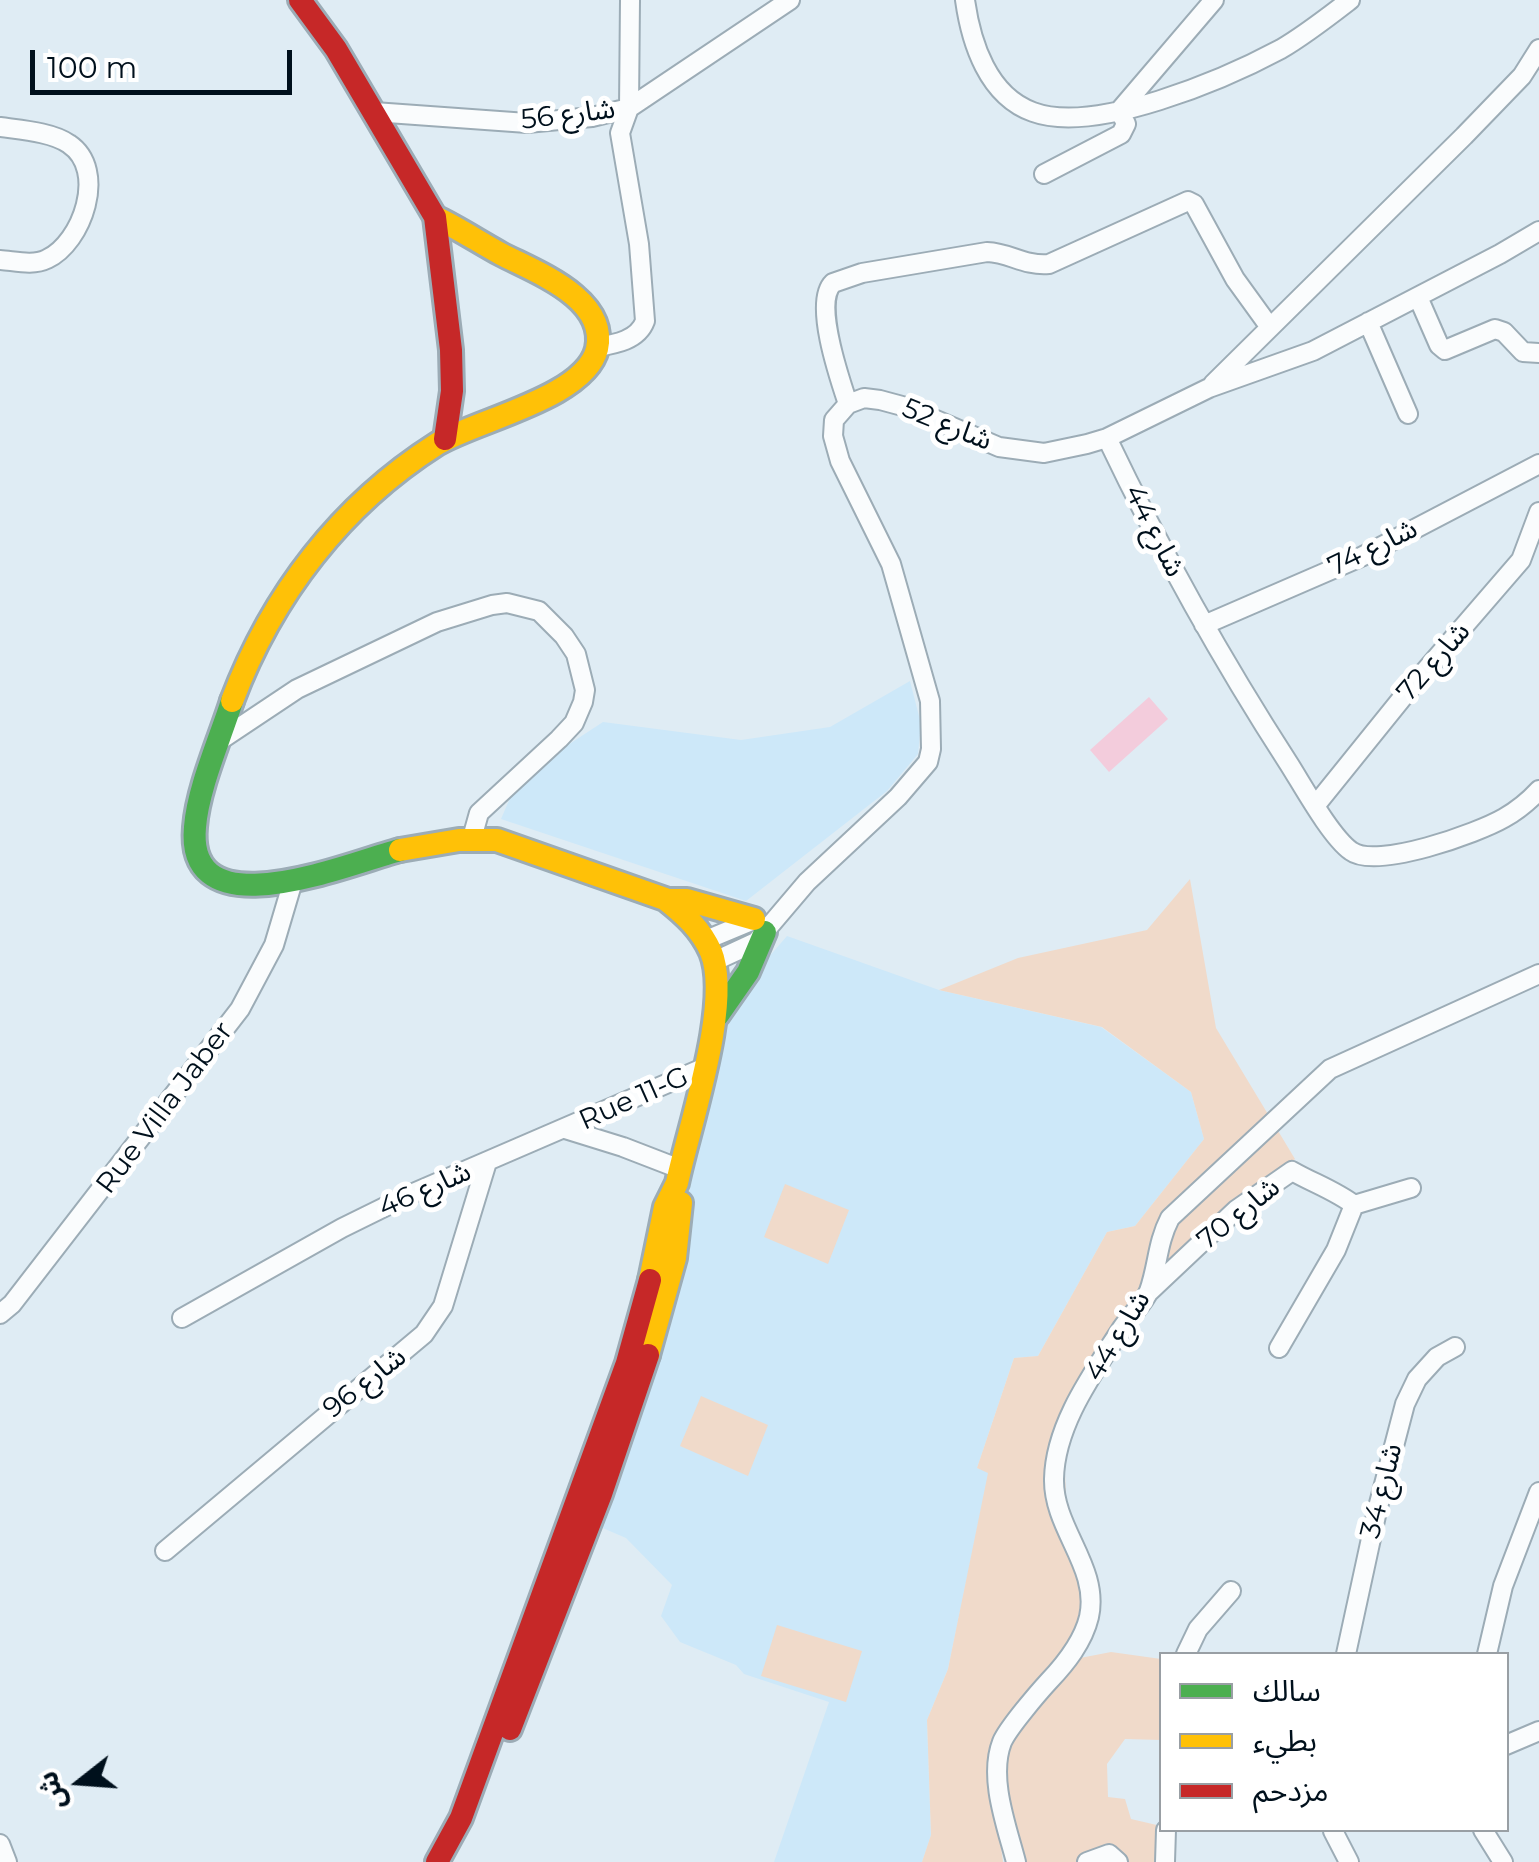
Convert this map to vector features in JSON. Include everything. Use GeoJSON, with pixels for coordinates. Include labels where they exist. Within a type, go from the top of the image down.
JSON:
{"type":"FeatureCollection","features":[{"type":"Feature","properties":{"kind":"street"},"geometry":{"type":"LineString","coordinates":[[300,0],[336,49],[435,217],[451,364],[452,391],[445,439]]}},
{"type":"Feature","properties":{"kind":"street"},"geometry":{"type":"LineString","coordinates":[[597,346],[632,338],[645,321],[639,244],[620,133],[628,108],[630,0]]}},
{"type":"Feature","properties":{"kind":"street","name":"شارع 56"},"geometry":{"type":"LineString","coordinates":[[374,112],[527,123],[592,117],[628,108],[790,0]]}},
{"type":"Feature","properties":{"kind":"street"},"geometry":{"type":"LineString","coordinates":[[965,0],[992,81],[1034,113],[1080,117],[1173,96],[1248,66],[1285,46],[1350,0]]}},
{"type":"Feature","properties":{"kind":"street"},"geometry":{"type":"LineString","coordinates":[[1120,110],[1214,0]]}},
{"type":"Feature","properties":{"kind":"street"},"geometry":{"type":"LineString","coordinates":[[1209,388],[1522,76],[1539,49]]}},
{"type":"Feature","properties":{"kind":"street"},"geometry":{"type":"LineString","coordinates":[[1044,174],[1121,134],[1126,124],[1120,110]]}},
{"type":"Feature","properties":{"kind":"street"},"geometry":{"type":"LineString","coordinates":[[0,127],[69,144],[79,154],[88,178],[83,214],[67,245],[36,263],[0,260]]}},
{"type":"Feature","properties":{"kind":"street"},"geometry":{"type":"LineString","coordinates":[[711,951],[765,923],[898,797],[928,762],[931,749],[930,701],[891,564],[840,461],[832,436],[834,420],[848,404],[832,355],[825,295],[828,286],[840,279],[987,252],[1024,264],[1062,261],[1188,200],[1235,279],[1269,326]]}},
{"type":"Feature","properties":{"kind":"street"},"geometry":{"type":"LineString","coordinates":[[435,217],[567,290],[593,322],[597,346],[592,362],[578,376],[504,415],[445,439],[368,497],[326,537],[299,570],[257,642],[236,691],[193,819],[194,846],[208,869],[230,883],[244,886],[293,881],[410,848],[472,838],[497,840],[666,900],[682,910],[711,951],[719,980],[715,1019],[679,1176],[681,1210],[676,1249],[642,1375],[590,1524],[467,1820],[455,1862]]}},
{"type":"Feature","properties":{"kind":"street","name":"شارع 52"},"geometry":{"type":"LineString","coordinates":[[848,404],[864,398],[906,407],[998,447],[1044,452],[1108,438],[1209,388],[1313,350],[1539,231]]}},
{"type":"Feature","properties":{"kind":"street"},"geometry":{"type":"LineString","coordinates":[[1418,297],[1439,345],[1445,350],[1495,328],[1522,352],[1539,352]]}},
{"type":"Feature","properties":{"kind":"street"},"geometry":{"type":"LineString","coordinates":[[1368,322],[1408,414]]}},
{"type":"Feature","properties":{"kind":"street","name":"شارع 44"},"geometry":{"type":"LineString","coordinates":[[1108,438],[1155,538],[1240,690],[1350,851],[1364,857],[1383,856],[1457,837],[1525,806],[1539,790]]}},
{"type":"Feature","properties":{"kind":"street","name":"شارع 74"},"geometry":{"type":"LineString","coordinates":[[1204,625],[1360,557],[1539,464]]}},
{"type":"Feature","properties":{"kind":"street","name":"شارع 72"},"geometry":{"type":"LineString","coordinates":[[1316,806],[1396,705],[1530,556],[1539,512]]}},
{"type":"Feature","properties":{"kind":"street"},"geometry":{"type":"LineString","coordinates":[[222,739],[297,689],[437,622],[492,604],[507,603],[540,611],[576,654],[584,702],[560,740],[478,813],[472,838]]}},
{"type":"Feature","properties":{"kind":"street","name":"Rue Villa Jaber"},"geometry":{"type":"LineString","coordinates":[[0,1314],[88,1210],[240,1009],[274,946],[293,881]]}},
{"type":"Feature","properties":{"kind":"street"},"geometry":{"type":"LineString","coordinates":[[666,900],[687,900],[765,923]]}},
{"type":"Feature","properties":{"kind":"street"},"geometry":{"type":"LineString","coordinates":[[715,1019],[748,972],[765,923]]}},
{"type":"Feature","properties":{"kind":"street","name":"شارع 44"},"geometry":{"type":"LineString","coordinates":[[1016,1862],[998,1781],[1003,1740],[1074,1649],[1084,1631],[1091,1600],[1085,1566],[1062,1523],[1055,1500],[1054,1477],[1063,1432],[1124,1326],[1148,1293],[1160,1238],[1170,1218],[1330,1069],[1539,974]]}},
{"type":"Feature","properties":{"kind":"street","name":"Rue 11-G"},"geometry":{"type":"LineString","coordinates":[[565,1129],[703,1068]]}},
{"type":"Feature","properties":{"kind":"street"},"geometry":{"type":"LineString","coordinates":[[565,1129],[679,1176]]}},
{"type":"Feature","properties":{"kind":"street","name":"شارع 46"},"geometry":{"type":"LineString","coordinates":[[182,1318],[342,1228],[565,1129]]}},
{"type":"Feature","properties":{"kind":"street","name":"شارع 96"},"geometry":{"type":"LineString","coordinates":[[165,1551],[424,1334],[443,1306],[487,1162]]}},
{"type":"Feature","properties":{"kind":"street","name":"شارع 70"},"geometry":{"type":"LineString","coordinates":[[1148,1293],[1236,1210],[1292,1172],[1339,1193],[1354,1206]]}},
{"type":"Feature","properties":{"kind":"street"},"geometry":{"type":"LineString","coordinates":[[1280,1348],[1336,1250],[1354,1206],[1411,1188]]}},
{"type":"Feature","properties":{"kind":"street","name":"شارع 34"},"geometry":{"type":"LineString","coordinates":[[1346,1652],[1376,1510],[1405,1404],[1427,1368],[1455,1347]]}},
{"type":"Feature","properties":{"kind":"street"},"geometry":{"type":"LineString","coordinates":[[1487,1652],[1502,1586],[1539,1492]]}},
{"type":"Feature","properties":{"kind":"street"},"geometry":{"type":"LineString","coordinates":[[1187,1652],[1198,1628],[1231,1591]]}},
{"type":"Feature","properties":{"kind":"street"},"geometry":{"type":"LineString","coordinates":[[1509,1744],[1539,1731]]}},
{"type":"Feature","properties":{"kind":"street"},"geometry":{"type":"LineString","coordinates":[[437,1862],[467,1820]]}},
{"type":"Feature","properties":{"kind":"street"},"geometry":{"type":"LineString","coordinates":[[1166,1832],[1166,1862]]}},
{"type":"Feature","properties":{"kind":"street"},"geometry":{"type":"LineString","coordinates":[[1330,1862],[1333,1832]]}},
{"type":"Feature","properties":{"kind":"street"},"geometry":{"type":"LineString","coordinates":[[1334,1832],[1349,1862]]}},
{"type":"Feature","properties":{"kind":"street"},"geometry":{"type":"LineString","coordinates":[[1484,1832],[1504,1862]]}},
{"type":"Feature","properties":{"kind":"street"},"geometry":{"type":"LineString","coordinates":[[0,1844],[7,1862]]}},
{"type":"Feature","properties":{"kind":"street"},"geometry":{"type":"LineString","coordinates":[[1087,1862],[1109,1854],[1118,1862]]}},
{"type":"Feature","properties":{"kind":"shaded area"},"geometry":{"type":"Polygon","coordinates":[[[910,681],[921,724],[918,754],[887,791],[746,901],[501,819],[519,777],[603,722],[741,740],[830,727],[910,681]]]}},
{"type":"Feature","properties":{"kind":"shaded area"},"geometry":{"type":"Polygon","coordinates":[[[1149,697],[1168,719],[1109,772],[1090,750],[1149,697]]]}},
{"type":"Feature","properties":{"kind":"shaded area"},"geometry":{"type":"Polygon","coordinates":[[[1190,879],[1216,1028],[1295,1159],[1142,1290],[1063,1432],[1067,1516],[1097,1577],[1079,1628],[988,1751],[1003,1862],[922,1862],[931,1835],[927,1720],[948,1669],[988,1473],[977,1468],[1014,1358],[1038,1356],[1107,1232],[1135,1226],[1204,1139],[1191,1092],[1102,1027],[939,990],[1018,958],[1147,930],[1190,879]]]}},
{"type":"Feature","properties":{"kind":"shaded area"},"geometry":{"type":"Polygon","coordinates":[[[787,936],[939,990],[1101,1027],[1191,1092],[1204,1139],[1135,1226],[1107,1232],[1038,1356],[1014,1358],[977,1468],[989,1472],[948,1669],[927,1720],[931,1835],[922,1862],[774,1862],[829,1702],[744,1674],[736,1665],[680,1642],[661,1616],[672,1585],[626,1538],[591,1523],[715,1019],[787,936]]]}},
{"type":"Feature","properties":{"kind":"shaded area"},"geometry":{"type":"Polygon","coordinates":[[[785,1184],[849,1210],[828,1264],[764,1237],[785,1184]]]}},
{"type":"Feature","properties":{"kind":"shaded area"},"geometry":{"type":"Polygon","coordinates":[[[701,1396],[768,1425],[748,1476],[680,1446],[701,1396]]]}},
{"type":"Feature","properties":{"kind":"shaded area"},"geometry":{"type":"Polygon","coordinates":[[[777,1625],[862,1651],[846,1702],[761,1676],[777,1625]]]}},
{"type":"Feature","properties":{"kind":"shaded area"},"geometry":{"type":"Polygon","coordinates":[[[1111,1652],[1159,1659],[1159,1740],[1125,1739],[1107,1764],[1108,1797],[1125,1799],[1131,1819],[1159,1826],[1162,1862],[1017,1862],[1002,1754],[1075,1659],[1111,1652]]]}},
{"type":"Feature","properties":{"kind":"traffic: fast"},"geometry":{"type":"LineString","coordinates":[[232,701],[205,780],[195,827],[199,859],[216,877],[243,884],[276,883],[400,850]]}},
{"type":"Feature","properties":{"kind":"traffic: fast"},"geometry":{"type":"LineString","coordinates":[[718,1015],[748,972],[765,932]]}},
{"type":"Feature","properties":{"kind":"traffic: slow"},"geometry":{"type":"LineString","coordinates":[[232,701],[248,662],[289,589],[340,524],[370,495],[437,444],[527,406],[572,381],[588,366],[597,349],[597,331],[591,315],[566,289],[435,217]]}},
{"type":"Feature","properties":{"kind":"traffic: slow"},"geometry":{"type":"LineString","coordinates":[[400,850],[459,840],[497,840],[665,899],[707,944],[716,974],[713,1032],[677,1183],[665,1207],[650,1280]]}},
{"type":"Feature","properties":{"kind":"traffic: slow"},"geometry":{"type":"LineString","coordinates":[[667,900],[687,900],[754,919]]}},
{"type":"Feature","properties":{"kind":"traffic: slow"},"geometry":{"type":"LineString","coordinates":[[648,1355],[675,1258],[681,1203]]}},
{"type":"Feature","properties":{"kind":"traffic: jam"},"geometry":{"type":"LineString","coordinates":[[300,0],[336,49],[435,217],[451,350],[452,391],[445,439]]}},
{"type":"Feature","properties":{"kind":"traffic: jam"},"geometry":{"type":"LineString","coordinates":[[437,1862],[461,1818],[627,1363],[650,1280]]}},
{"type":"Feature","properties":{"kind":"traffic: jam"},"geometry":{"type":"LineString","coordinates":[[510,1729],[601,1494],[648,1355]]}}]}
